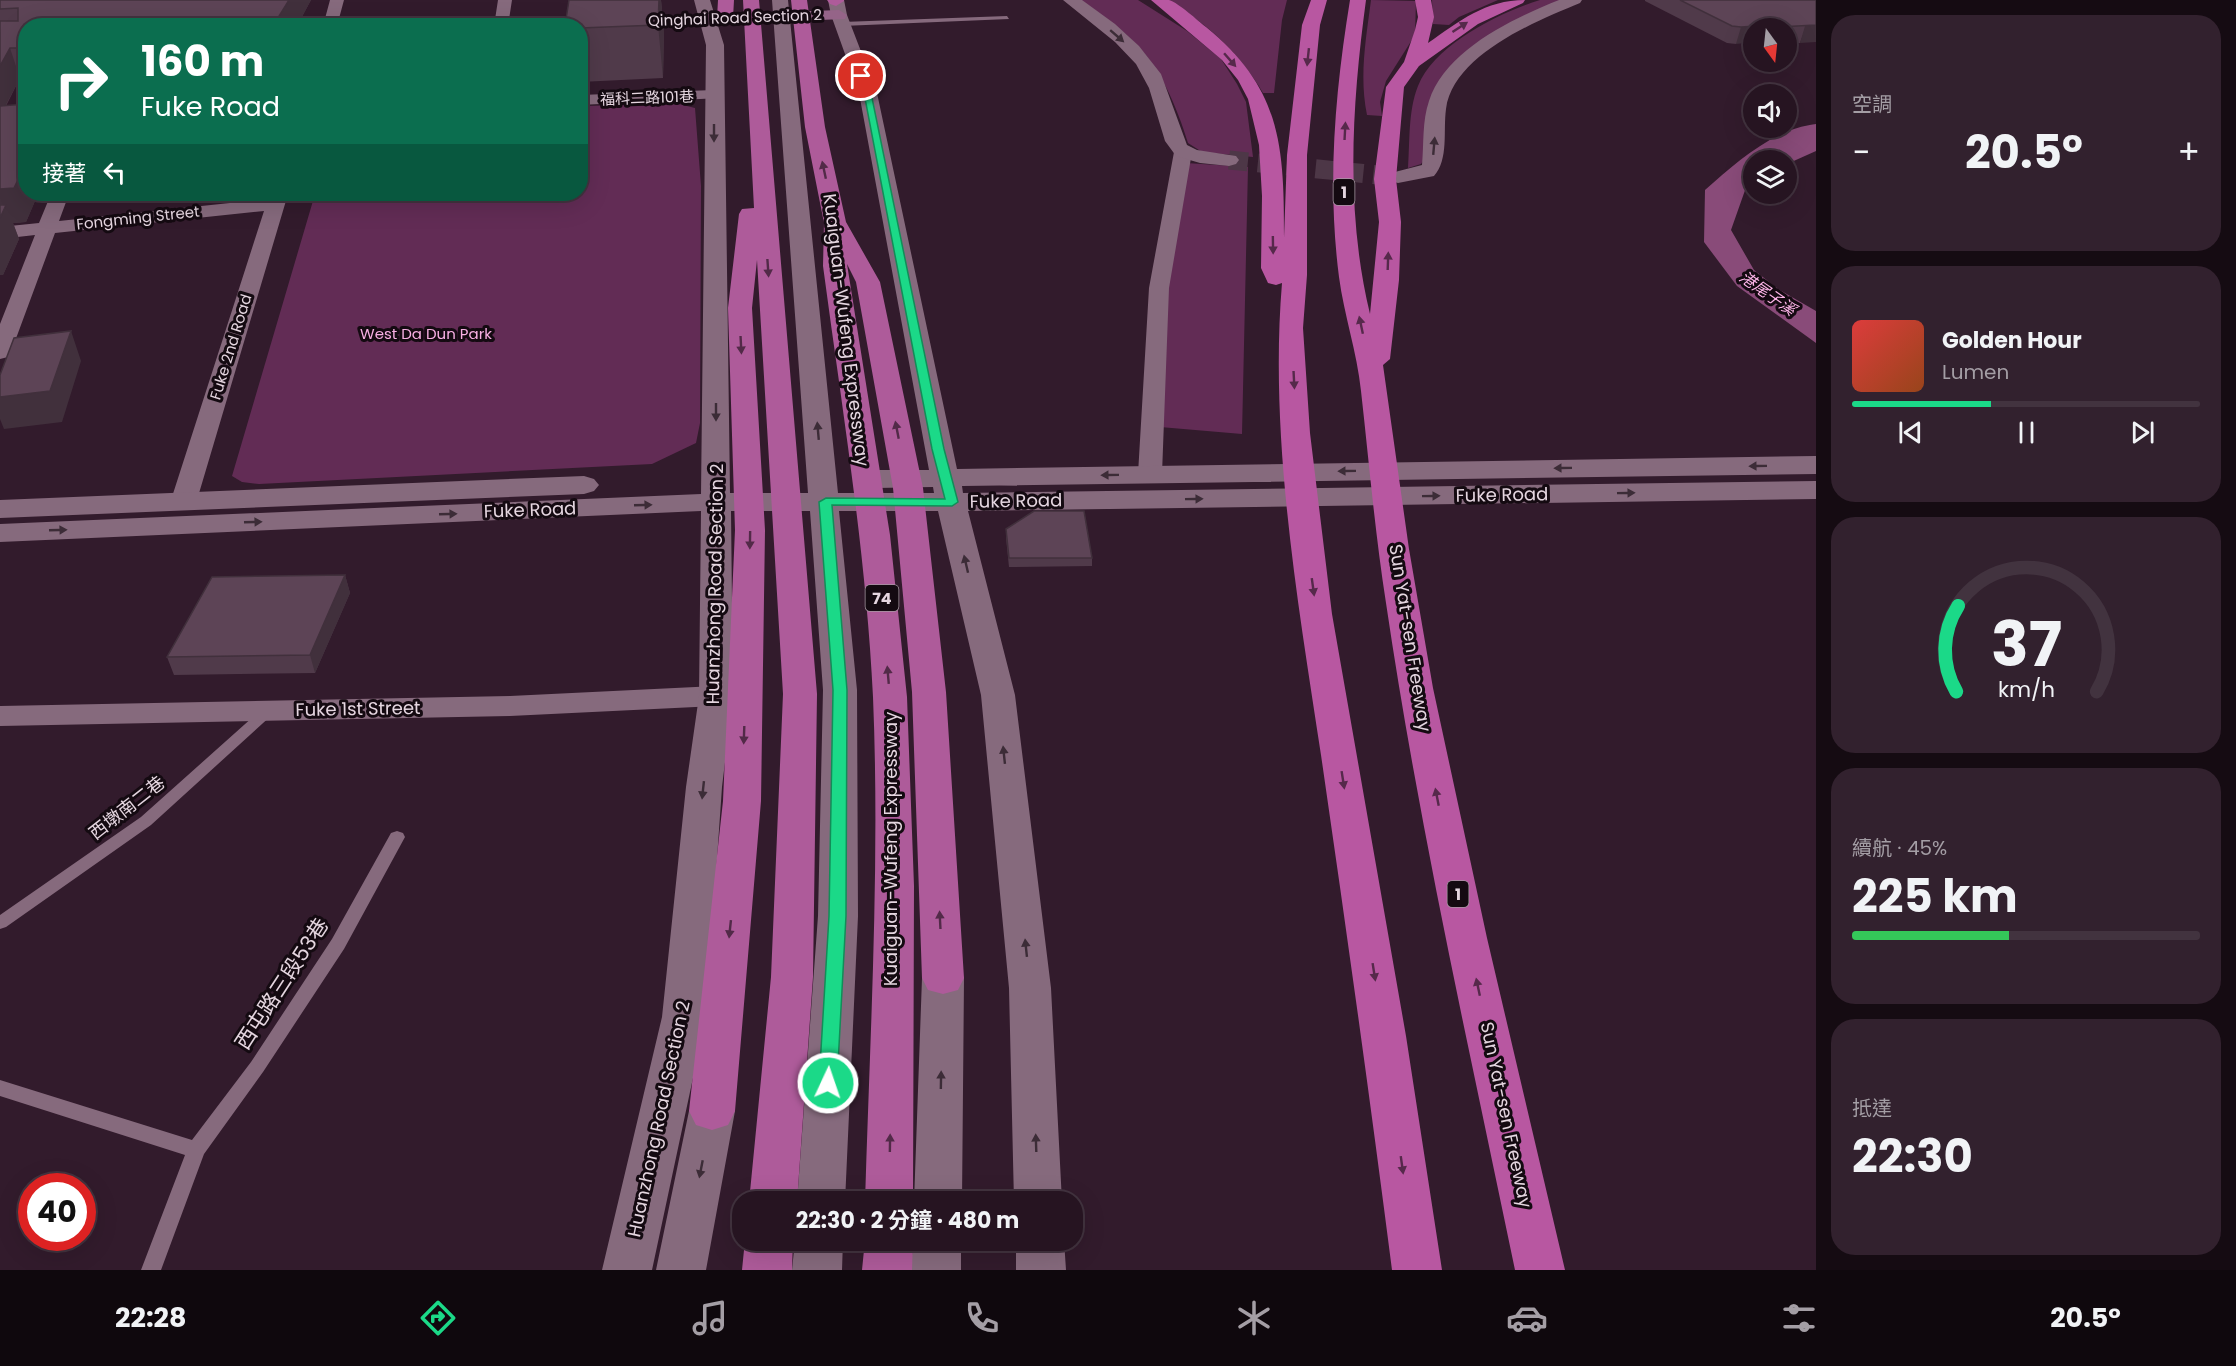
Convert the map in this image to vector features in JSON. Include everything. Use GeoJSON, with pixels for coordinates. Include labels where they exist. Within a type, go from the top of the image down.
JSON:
{"type":"FeatureCollection","features":[{"type":"Feature","properties":{"kind":"highway"},"geometry":{"type":"LineString","coordinates":[[1147,0],[1188,20]]}},
{"type":"Feature","properties":{"kind":"highway"},"geometry":{"type":"LineString","coordinates":[[1159,0],[1188,20],[1227,56],[1247,80],[1261,113],[1270,150],[1273,268],[1291,328]]}},
{"type":"Feature","properties":{"kind":"highway"},"geometry":{"type":"LineString","coordinates":[[1319,0],[1311,25],[1297,155],[1295,276],[1291,328],[1296,433],[1305,529],[1418,1270]]}},
{"type":"Feature","properties":{"kind":"highway","name":"Sun Yat-sen Freeway"},"geometry":{"type":"LineString","coordinates":[[1358,0],[1349,52],[1343,152],[1344,230],[1351,281],[1373,382],[1402,603],[1438,799],[1540,1270]]}},
{"type":"Feature","properties":{"kind":"highway"},"geometry":{"type":"LineString","coordinates":[[1413,62],[1426,17],[1423,0]]}},
{"type":"Feature","properties":{"kind":"highway"},"geometry":{"type":"LineString","coordinates":[[1373,382],[1387,280],[1390,222],[1385,179],[1395,87],[1413,62],[1472,20],[1517,0]]}},
{"type":"Feature","properties":{"kind":"highway"},"geometry":{"type":"LineString","coordinates":[[712,1111],[742,801],[750,530],[740,309],[748,224],[761,163],[774,6]]}},
{"type":"Feature","properties":{"kind":"highway","name":"Kuaiguan-Wufeng Expressway"},"geometry":{"type":"LineString","coordinates":[[774,6],[815,127],[835,223],[835,267],[882,596],[890,696],[894,799],[889,1191]]}},
{"type":"Feature","properties":{"kind":"highway"},"geometry":{"type":"LineString","coordinates":[[761,163],[800,694],[792,977],[773,1191]]}},
{"type":"Feature","properties":{"kind":"highway","name":"74"},"geometry":{"type":"LineString","coordinates":[[835,223],[868,282],[908,488],[929,692],[943,978]]}},
{"type":"Feature","properties":{"kind":"highway"},"geometry":{"type":"LineString","coordinates":[[766,1270],[768,1251]]}},
{"type":"Feature","properties":{"kind":"highway"},"geometry":{"type":"LineString","coordinates":[[887,1270],[888,1251]]}},
{"type":"Feature","properties":{"kind":"main road","name":"Qinghai Road Section 2"},"geometry":{"type":"LineString","coordinates":[[588,22],[713,13],[774,6],[837,7]]}},
{"type":"Feature","properties":{"kind":"street"},"geometry":{"type":"LineString","coordinates":[[332,18],[337,0]]}},
{"type":"Feature","properties":{"kind":"street"},"geometry":{"type":"LineString","coordinates":[[502,18],[505,0]]}},
{"type":"Feature","properties":{"kind":"street"},"geometry":{"type":"LineString","coordinates":[[1071,0],[1095,16],[1137,53],[1157,85],[1175,144],[1183,152],[1229,160]]}},
{"type":"Feature","properties":{"kind":"street"},"geometry":{"type":"LineString","coordinates":[[1398,177],[1427,172],[1432,166],[1438,99],[1462,64],[1492,39],[1574,0]]}},
{"type":"Feature","properties":{"kind":"street"},"geometry":{"type":"LineString","coordinates":[[774,6],[789,251],[811,491],[840,690],[838,916],[822,1191]]}},
{"type":"Feature","properties":{"kind":"street"},"geometry":{"type":"LineString","coordinates":[[837,7],[867,93],[949,490],[998,695],[1030,988],[1038,1191]]}},
{"type":"Feature","properties":{"kind":"street","name":"Huanzhong Road Section 2"},"geometry":{"type":"LineString","coordinates":[[627,1270],[684,1017],[704,787],[716,696],[713,13]]}},
{"type":"Feature","properties":{"kind":"street","name":"福科二路101巷"},"geometry":{"type":"LineString","coordinates":[[588,100],[714,95]]}},
{"type":"Feature","properties":{"kind":"street"},"geometry":{"type":"LineString","coordinates":[[1150,474],[1159,288],[1183,152]]}},
{"type":"Feature","properties":{"kind":"street"},"geometry":{"type":"LineString","coordinates":[[0,352],[58,201]]}},
{"type":"Feature","properties":{"kind":"street","name":"Fongming Street"},"geometry":{"type":"LineString","coordinates":[[0,232],[261,201]]}},
{"type":"Feature","properties":{"kind":"street","name":"Fuke 2nd Road"},"geometry":{"type":"LineString","coordinates":[[184,500],[276,201]]}},
{"type":"Feature","properties":{"kind":"street","name":"Fuke Road"},"geometry":{"type":"LineString","coordinates":[[949,490],[1150,474],[1816,465]]}},
{"type":"Feature","properties":{"kind":"street","name":"Fuke Road"},"geometry":{"type":"LineString","coordinates":[[0,509],[184,500],[716,491],[1816,490]]}},
{"type":"Feature","properties":{"kind":"street","name":"Fuke Road"},"geometry":{"type":"LineString","coordinates":[[0,533],[716,491]]}},
{"type":"Feature","properties":{"kind":"street"},"geometry":{"type":"LineString","coordinates":[[779,1191],[804,943],[811,491]]}},
{"type":"Feature","properties":{"kind":"street","name":"Fuke 1st Street"},"geometry":{"type":"LineString","coordinates":[[0,716],[510,706],[716,696]]}},
{"type":"Feature","properties":{"kind":"street"},"geometry":{"type":"LineString","coordinates":[[938,1191],[943,978]]}},
{"type":"Feature","properties":{"kind":"street"},"geometry":{"type":"LineString","coordinates":[[681,1270],[712,1111]]}},
{"type":"Feature","properties":{"kind":"street"},"geometry":{"type":"LineString","coordinates":[[771,1270],[773,1251]]}},
{"type":"Feature","properties":{"kind":"street"},"geometry":{"type":"LineString","coordinates":[[817,1270],[818,1251]]}},
{"type":"Feature","properties":{"kind":"street"},"geometry":{"type":"LineString","coordinates":[[936,1270],[937,1251]]}},
{"type":"Feature","properties":{"kind":"street"},"geometry":{"type":"LineString","coordinates":[[1040,1251],[1041,1270]]}},
{"type":"Feature","properties":{"kind":"lane"},"geometry":{"type":"LineString","coordinates":[[837,7],[1007,18]]}},
{"type":"Feature","properties":{"kind":"lane","name":"西墩南二巷"},"geometry":{"type":"LineString","coordinates":[[0,923],[146,821],[268,711]]}},
{"type":"Feature","properties":{"kind":"lane","name":"西屯路三段53巷"},"geometry":{"type":"LineString","coordinates":[[151,1270],[196,1150],[257,1067],[338,944],[397,837]]}},
{"type":"Feature","properties":{"kind":"lane"},"geometry":{"type":"LineString","coordinates":[[0,1088],[196,1150]]}},
{"type":"Feature","properties":{"kind":"green space"},"geometry":{"type":"Polygon","coordinates":[[[1080,0],[1138,0],[1187,31],[1221,59],[1246,102],[1253,157],[1202,152],[1188,143],[1173,101],[1142,50],[1113,24],[1080,0]]]}},
{"type":"Feature","properties":{"kind":"green space"},"geometry":{"type":"Polygon","coordinates":[[[1166,0],[1287,0],[1282,20],[1274,93],[1263,93],[1244,65],[1221,40],[1195,18],[1166,0]]]}},
{"type":"Feature","properties":{"kind":"green space"},"geometry":{"type":"Polygon","coordinates":[[[1371,0],[1416,1],[1415,35],[1386,81],[1380,102],[1382,116],[1367,115],[1365,100],[1364,58],[1371,0]]]}},
{"type":"Feature","properties":{"kind":"green space"},"geometry":{"type":"Polygon","coordinates":[[[1432,0],[1498,0],[1459,17],[1449,25],[1433,24],[1432,0]]]}},
{"type":"Feature","properties":{"kind":"green space"},"geometry":{"type":"Polygon","coordinates":[[[1540,0],[1563,0],[1510,26],[1440,85],[1428,154],[1421,164],[1408,168],[1412,106],[1418,86],[1426,71],[1438,57],[1470,32],[1506,13],[1540,0]]]}},
{"type":"Feature","properties":{"kind":"green space","name":"West Da Dun Park"},"geometry":{"type":"Polygon","coordinates":[[[679,104],[695,108],[701,186],[700,423],[696,443],[652,464],[259,484],[242,482],[232,476],[313,201],[588,201],[588,106],[679,104]]]}},
{"type":"Feature","properties":{"kind":"green space"},"geometry":{"type":"Polygon","coordinates":[[[1186,163],[1248,167],[1242,434],[1160,427],[1166,285],[1186,163]]]}},
{"type":"Feature","properties":{"kind":"water"},"geometry":{"type":"Polygon","coordinates":[[[1816,124],[1816,151],[1797,160],[1797,150],[1753,150],[1774,138],[1797,138],[1797,128],[1816,124]]]}},
{"type":"Feature","properties":{"kind":"water","name":"港尾子溪"},"geometry":{"type":"Polygon","coordinates":[[[1743,158],[1743,196],[1731,230],[1754,270],[1778,289],[1816,311],[1816,343],[1737,286],[1704,242],[1705,190],[1743,158]]]}},
{"type":"Feature","properties":{"kind":"building"},"geometry":{"type":"Polygon","coordinates":[[[0,0],[289,0],[278,18],[18,18],[18,8],[0,9],[0,0]]]}},
{"type":"Feature","properties":{"kind":"building"},"geometry":{"type":"Polygon","coordinates":[[[569,0],[659,0],[658,25],[588,28],[588,18],[566,18],[569,0]]]}},
{"type":"Feature","properties":{"kind":"building"},"geometry":{"type":"Polygon","coordinates":[[[1680,0],[1816,0],[1816,25],[1797,26],[1797,18],[1743,18],[1743,27],[1732,26],[1680,0]]]}},
{"type":"Feature","properties":{"kind":"building"},"geometry":{"type":"Polygon","coordinates":[[[0,21],[18,21],[18,48],[10,48],[0,66],[0,21]]]}},
{"type":"Feature","properties":{"kind":"building"},"geometry":{"type":"Polygon","coordinates":[[[18,105],[18,180],[14,188],[0,189],[0,106],[18,105]]]}},
{"type":"Feature","properties":{"kind":"building"},"geometry":{"type":"Polygon","coordinates":[[[0,205],[6,205],[0,218],[0,205]]]}},
{"type":"Feature","properties":{"kind":"building"},"geometry":{"type":"Polygon","coordinates":[[[71,331],[50,391],[0,397],[0,375],[14,338],[71,331]]]}},
{"type":"Feature","properties":{"kind":"building"},"geometry":{"type":"Polygon","coordinates":[[[1034,511],[1084,511],[1092,558],[1009,558],[1006,529],[1034,511]]]}},
{"type":"Feature","properties":{"kind":"building"},"geometry":{"type":"Polygon","coordinates":[[[345,575],[310,655],[167,657],[212,577],[345,575]]]}},
{"type":"Feature","properties":{"kind":"tunnel"},"geometry":{"type":"LineString","coordinates":[[1229,160],[1398,177]]}},
{"type":"Feature","properties":{"kind":"route"},"geometry":{"type":"LineString","coordinates":[[828,1083],[838,916],[840,690],[826,502],[952,502],[938,449],[867,93],[861,76]]}}]}
